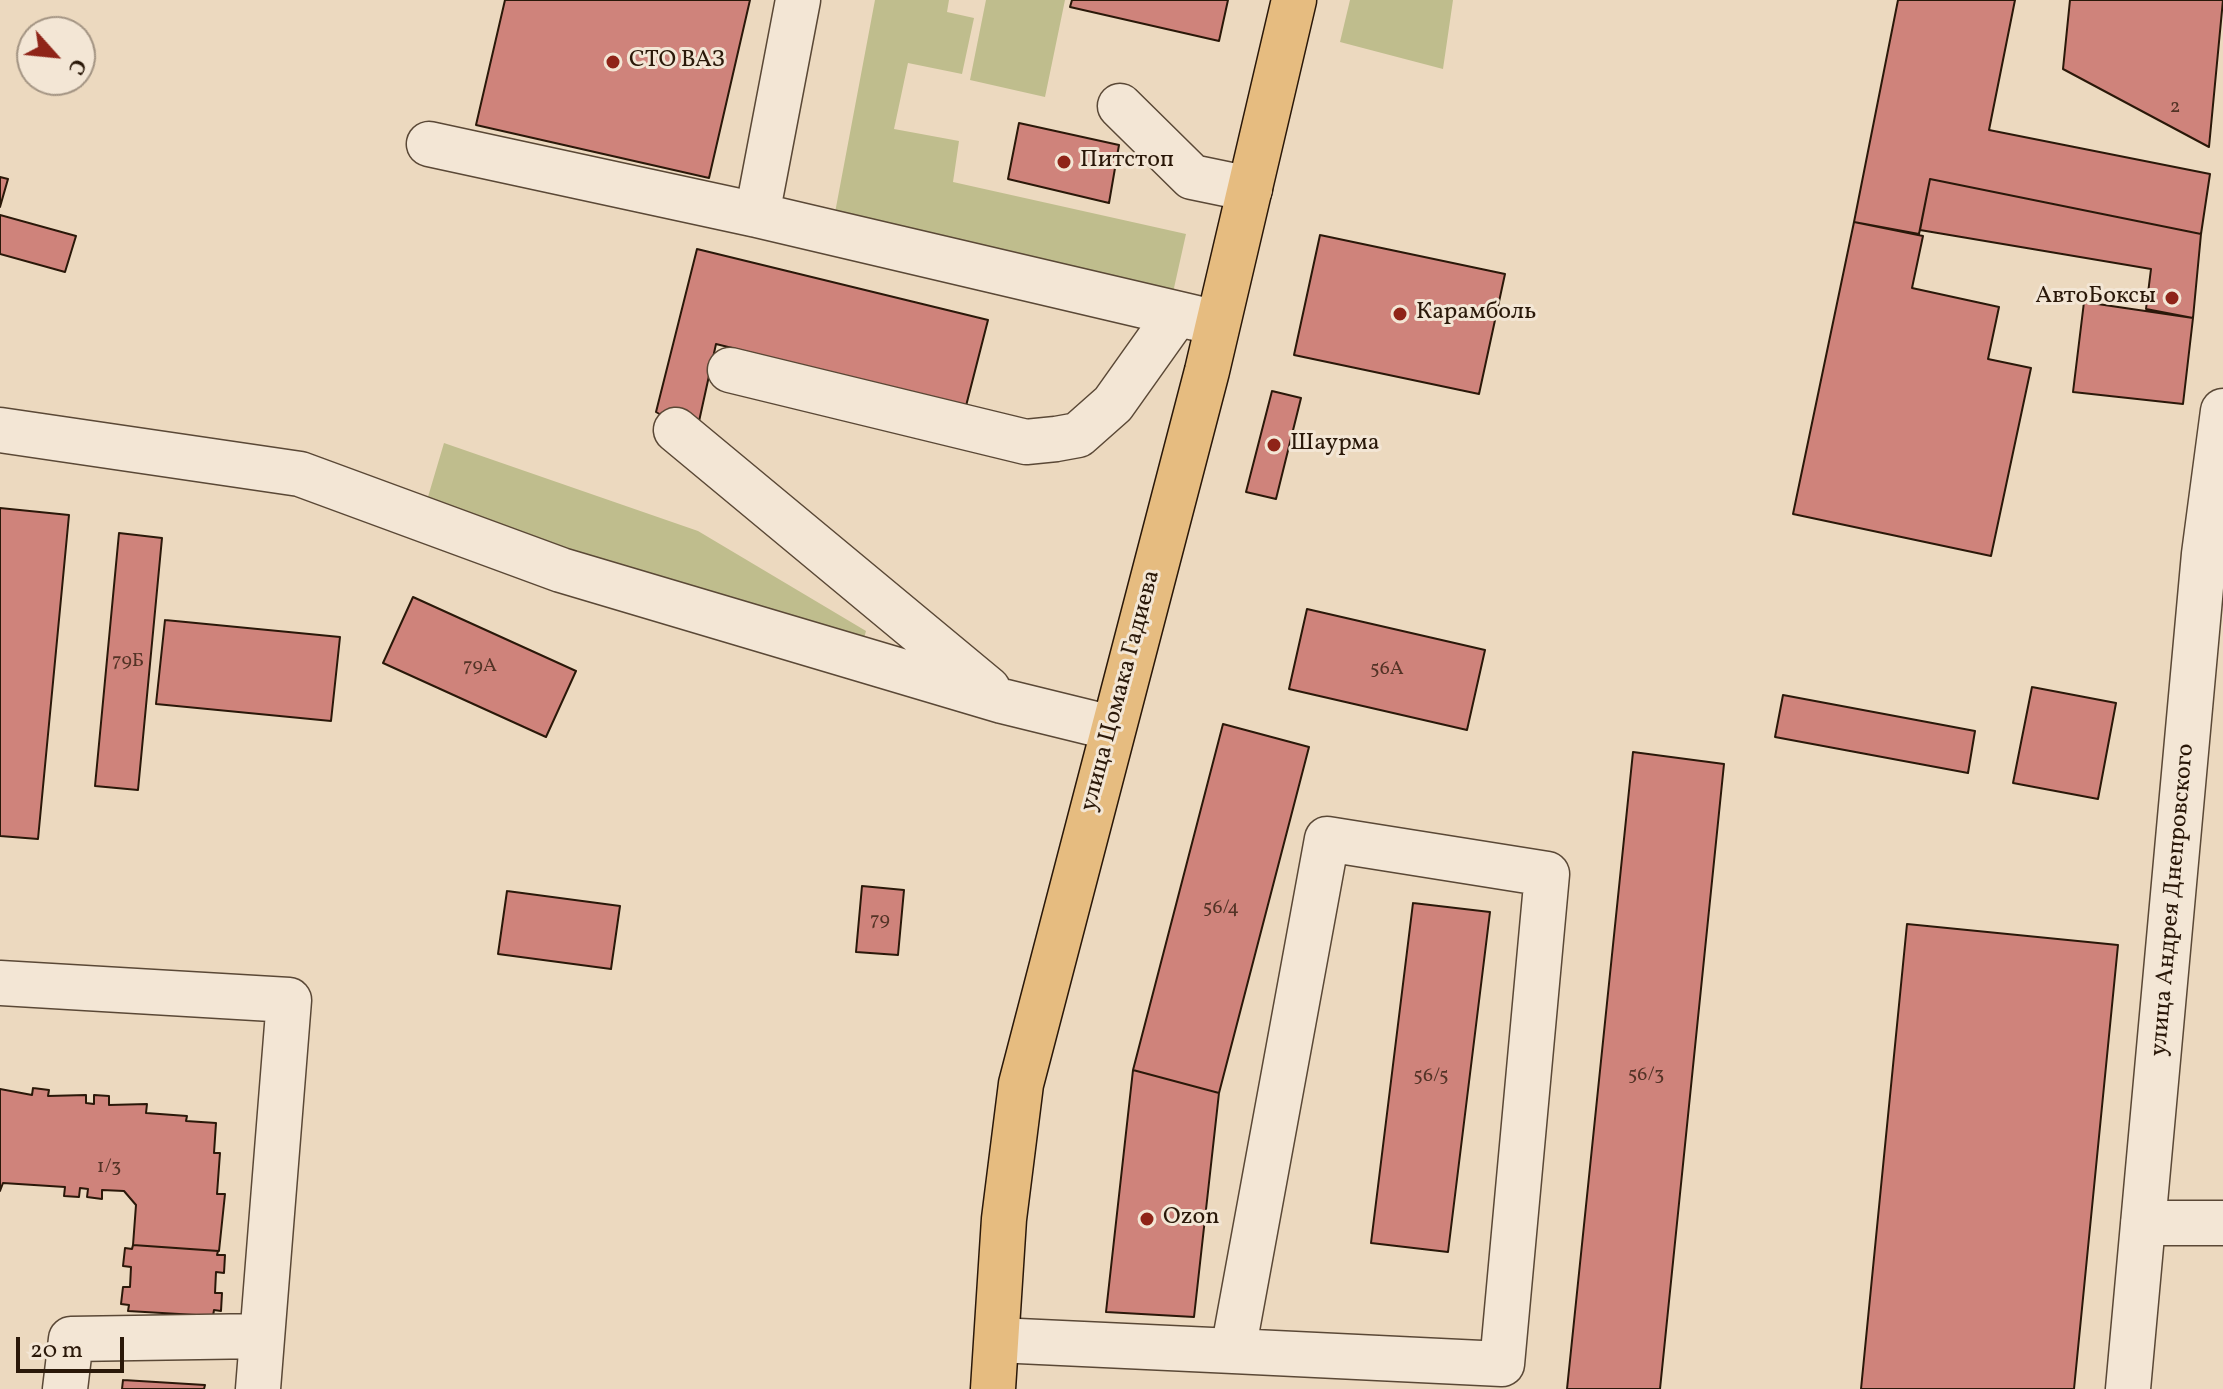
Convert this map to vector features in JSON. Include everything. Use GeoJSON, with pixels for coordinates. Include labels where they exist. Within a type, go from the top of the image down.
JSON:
{"type":"FeatureCollection","features":[{"type":"Feature","properties":{"kind":"main road","name":"улица Цомака Гадиева"},"geometry":{"type":"LineString","coordinates":[[993,1389],[1005,1206],[1021,1084],[1112,728],[1197,319],[1250,189],[1294,0]]}},
{"type":"Feature","properties":{"kind":"street"},"geometry":{"type":"LineString","coordinates":[[757,215],[798,0]]}},
{"type":"Feature","properties":{"kind":"street"},"geometry":{"type":"LineString","coordinates":[[1120,106],[1192,177],[1250,189]]}},
{"type":"Feature","properties":{"kind":"street"},"geometry":{"type":"LineString","coordinates":[[429,144],[757,215],[1197,319]]}},
{"type":"Feature","properties":{"kind":"street"},"geometry":{"type":"LineString","coordinates":[[730,370],[1026,442],[1056,439],[1078,435],[1197,319]]}},
{"type":"Feature","properties":{"kind":"street","name":"улица Андрея Днепровского"},"geometry":{"type":"LineString","coordinates":[[2128,1389],[2214,554],[2223,411]]}},
{"type":"Feature","properties":{"kind":"street"},"geometry":{"type":"LineString","coordinates":[[0,430],[300,474],[561,570],[1002,701],[1112,728]]}},
{"type":"Feature","properties":{"kind":"street"},"geometry":{"type":"LineString","coordinates":[[676,430],[1002,701]]}},
{"type":"Feature","properties":{"kind":"street"},"geometry":{"type":"LineString","coordinates":[[997,1340],[1502,1364],[1547,874],[1327,839],[1233,1351]]}},
{"type":"Feature","properties":{"kind":"street"},"geometry":{"type":"LineString","coordinates":[[0,983],[289,1000],[258,1389]]}},
{"type":"Feature","properties":{"kind":"street"},"geometry":{"type":"LineString","coordinates":[[2143,1223],[2223,1223]]}},
{"type":"Feature","properties":{"kind":"street"},"geometry":{"type":"LineString","coordinates":[[65,1389],[71,1339],[262,1336]]}},
{"type":"Feature","properties":{"kind":"shaded area"},"geometry":{"type":"Polygon","coordinates":[[[875,0],[949,0],[947,12],[974,18],[962,74],[908,63],[894,129],[959,141],[953,182],[1186,234],[1172,297],[834,218],[875,0]]]}},
{"type":"Feature","properties":{"kind":"shaded area"},"geometry":{"type":"Polygon","coordinates":[[[986,0],[1065,0],[1045,97],[970,80],[986,0]]]}},
{"type":"Feature","properties":{"kind":"shaded area"},"geometry":{"type":"Polygon","coordinates":[[[1350,0],[1453,0],[1443,69],[1340,42],[1350,0]]]}},
{"type":"Feature","properties":{"kind":"shaded area"},"geometry":{"type":"Polygon","coordinates":[[[444,443],[698,531],[866,631],[859,657],[425,507],[444,443]]]}},
{"type":"Feature","properties":{"kind":"building","name":"СТО ВАЗ"},"geometry":{"type":"Polygon","coordinates":[[[505,0],[750,0],[709,178],[476,125],[505,0]]]}},
{"type":"Feature","properties":{"kind":"building"},"geometry":{"type":"Polygon","coordinates":[[[1072,0],[1228,0],[1219,41],[1070,7],[1072,0]]]}},
{"type":"Feature","properties":{"kind":"building"},"geometry":{"type":"Polygon","coordinates":[[[1898,0],[2015,0],[1989,130],[2210,174],[2201,234],[1930,179],[1919,234],[1854,222],[1898,0]]]}},
{"type":"Feature","properties":{"kind":"building"},"geometry":{"type":"Polygon","coordinates":[[[2070,0],[2223,0],[2209,147],[2063,69],[2070,0]]]}},
{"type":"Feature","properties":{"kind":"building","name":"Питстоп"},"geometry":{"type":"Polygon","coordinates":[[[1019,123],[1119,145],[1109,203],[1008,179],[1019,123]]]}},
{"type":"Feature","properties":{"kind":"building"},"geometry":{"type":"Polygon","coordinates":[[[0,177],[8,179],[0,207],[0,177]]]}},
{"type":"Feature","properties":{"kind":"building"},"geometry":{"type":"Polygon","coordinates":[[[1930,179],[2201,234],[2193,318],[2146,309],[2151,269],[1920,230],[1930,179]]]}},
{"type":"Feature","properties":{"kind":"building"},"geometry":{"type":"Polygon","coordinates":[[[0,215],[76,236],[65,272],[0,254],[0,215]]]}},
{"type":"Feature","properties":{"kind":"building"},"geometry":{"type":"Polygon","coordinates":[[[1854,222],[1923,236],[1912,288],[1999,307],[1988,359],[2031,368],[1991,556],[1793,514],[1854,222]]]}},
{"type":"Feature","properties":{"kind":"building","name":"Карамболь"},"geometry":{"type":"Polygon","coordinates":[[[1320,235],[1505,274],[1479,394],[1294,355],[1320,235]]]}},
{"type":"Feature","properties":{"kind":"building"},"geometry":{"type":"Polygon","coordinates":[[[697,249],[988,320],[966,406],[716,344],[696,435],[656,412],[697,249]]]}},
{"type":"Feature","properties":{"kind":"building"},"geometry":{"type":"Polygon","coordinates":[[[2084,302],[2193,318],[2183,404],[2073,392],[2084,302]]]}},
{"type":"Feature","properties":{"kind":"building","name":"Шаурма"},"geometry":{"type":"Polygon","coordinates":[[[1272,391],[1301,398],[1276,499],[1246,492],[1272,391]]]}},
{"type":"Feature","properties":{"kind":"building"},"geometry":{"type":"Polygon","coordinates":[[[0,508],[69,515],[38,839],[0,836],[0,508]]]}},
{"type":"Feature","properties":{"kind":"building"},"geometry":{"type":"Polygon","coordinates":[[[119,533],[162,538],[138,790],[95,786],[119,533]]]}},
{"type":"Feature","properties":{"kind":"building"},"geometry":{"type":"Polygon","coordinates":[[[413,597],[576,671],[546,737],[383,663],[413,597]]]}},
{"type":"Feature","properties":{"kind":"building"},"geometry":{"type":"Polygon","coordinates":[[[1307,609],[1485,650],[1467,730],[1289,689],[1307,609]]]}},
{"type":"Feature","properties":{"kind":"building"},"geometry":{"type":"Polygon","coordinates":[[[165,620],[340,637],[331,721],[156,704],[165,620]]]}},
{"type":"Feature","properties":{"kind":"building"},"geometry":{"type":"Polygon","coordinates":[[[2032,687],[2116,703],[2098,799],[2013,783],[2032,687]]]}},
{"type":"Feature","properties":{"kind":"building"},"geometry":{"type":"Polygon","coordinates":[[[1783,695],[1975,731],[1968,773],[1775,737],[1783,695]]]}},
{"type":"Feature","properties":{"kind":"building"},"geometry":{"type":"Polygon","coordinates":[[[1223,724],[1309,747],[1219,1093],[1133,1070],[1223,724]]]}},
{"type":"Feature","properties":{"kind":"building"},"geometry":{"type":"Polygon","coordinates":[[[1633,752],[1724,764],[1660,1389],[1567,1389],[1633,752]]]}},
{"type":"Feature","properties":{"kind":"building"},"geometry":{"type":"Polygon","coordinates":[[[862,886],[904,890],[898,955],[856,952],[862,886]]]}},
{"type":"Feature","properties":{"kind":"building"},"geometry":{"type":"Polygon","coordinates":[[[507,891],[620,906],[611,969],[498,954],[507,891]]]}},
{"type":"Feature","properties":{"kind":"building"},"geometry":{"type":"Polygon","coordinates":[[[1413,903],[1490,912],[1448,1252],[1371,1243],[1413,903]]]}},
{"type":"Feature","properties":{"kind":"building"},"geometry":{"type":"Polygon","coordinates":[[[1907,924],[2118,945],[2074,1389],[1861,1389],[1907,924]]]}},
{"type":"Feature","properties":{"kind":"building"},"geometry":{"type":"Polygon","coordinates":[[[1133,1070],[1219,1093],[1194,1317],[1106,1312],[1133,1070]]]}},
{"type":"Feature","properties":{"kind":"building"},"geometry":{"type":"Polygon","coordinates":[[[33,1088],[49,1090],[48,1096],[86,1095],[86,1103],[94,1104],[94,1095],[109,1096],[109,1105],[147,1104],[146,1113],[187,1116],[186,1121],[216,1123],[214,1153],[220,1153],[217,1194],[225,1194],[219,1251],[133,1245],[136,1205],[124,1191],[102,1190],[102,1199],[87,1197],[88,1189],[80,1188],[79,1197],[64,1196],[65,1187],[3,1183],[0,1191],[0,1089],[32,1095],[33,1088]]]}},
{"type":"Feature","properties":{"kind":"building"},"geometry":{"type":"Polygon","coordinates":[[[133,1245],[218,1251],[217,1255],[225,1255],[224,1273],[216,1272],[215,1293],[222,1293],[221,1311],[214,1310],[213,1316],[128,1311],[129,1305],[121,1304],[123,1287],[130,1287],[131,1267],[123,1266],[125,1248],[132,1249],[133,1245]]]}},
{"type":"Feature","properties":{"kind":"building"},"geometry":{"type":"Polygon","coordinates":[[[123,1380],[205,1385],[204,1389],[122,1389],[123,1380]]]}},
{"type":"Feature","properties":{"kind":"place","name":"СТО ВАЗ"},"geometry":{"type":"Point","coordinates":[613,62]}},
{"type":"Feature","properties":{"kind":"place","name":"Питстоп"},"geometry":{"type":"Point","coordinates":[1064,162]}},
{"type":"Feature","properties":{"kind":"place","name":"АвтоБоксы"},"geometry":{"type":"Point","coordinates":[2172,298]}},
{"type":"Feature","properties":{"kind":"place","name":"Карамболь"},"geometry":{"type":"Point","coordinates":[1400,314]}},
{"type":"Feature","properties":{"kind":"place","name":"Шаурма"},"geometry":{"type":"Point","coordinates":[1274,445]}},
{"type":"Feature","properties":{"kind":"place","name":"Ozon"},"geometry":{"type":"Point","coordinates":[1147,1219]}}]}
